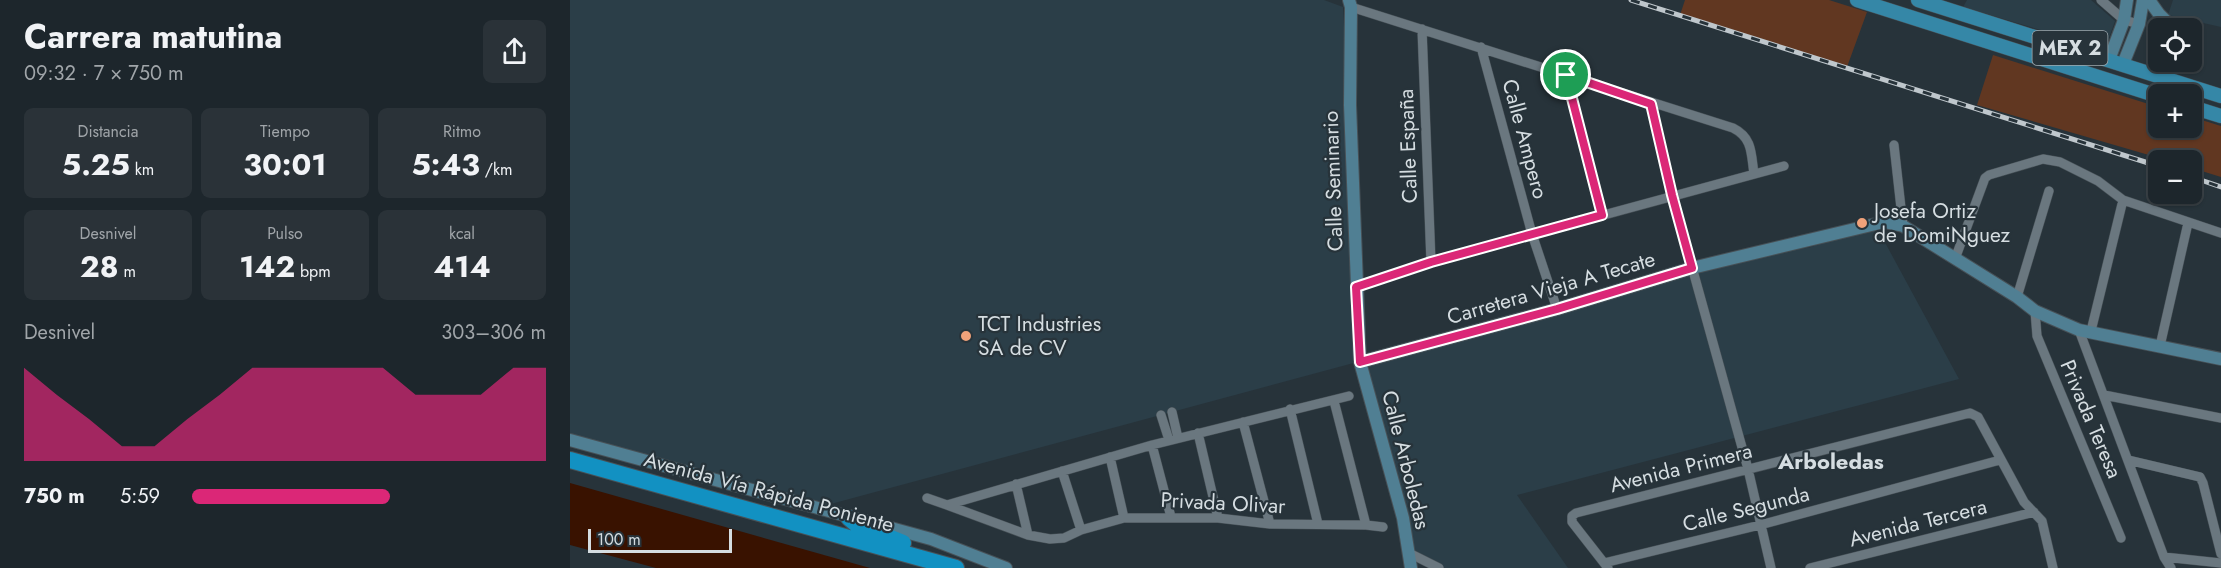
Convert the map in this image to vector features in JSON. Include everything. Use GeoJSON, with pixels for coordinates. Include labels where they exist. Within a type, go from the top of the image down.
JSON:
{"type":"FeatureCollection","features":[{"type":"Feature","properties":{"kind":"highway","name":"Avenida Vía Rápida Poniente"},"geometry":{"type":"LineString","coordinates":[[570,460],[950,566]]}},
{"type":"Feature","properties":{"kind":"highway"},"geometry":{"type":"LineString","coordinates":[[849,518],[856,524],[931,554],[950,566]]}},
{"type":"Feature","properties":{"kind":"main road","name":"MEX 2"},"geometry":{"type":"LineString","coordinates":[[1857,0],[2148,93]]}},
{"type":"Feature","properties":{"kind":"main road","name":"MEX 2"},"geometry":{"type":"LineString","coordinates":[[1918,0],[2221,96]]}},
{"type":"Feature","properties":{"kind":"main road"},"geometry":{"type":"LineString","coordinates":[[2202,110],[2221,116]]}},
{"type":"Feature","properties":{"kind":"street"},"geometry":{"type":"LineString","coordinates":[[2101,0],[2124,20],[2139,24]]}},
{"type":"Feature","properties":{"kind":"street"},"geometry":{"type":"LineString","coordinates":[[2109,60],[2124,20],[2127,0]]}},
{"type":"Feature","properties":{"kind":"street"},"geometry":{"type":"LineString","coordinates":[[2123,64],[2139,24],[2143,0]]}},
{"type":"Feature","properties":{"kind":"street"},"geometry":{"type":"LineString","coordinates":[[2149,0],[2163,18]]}},
{"type":"Feature","properties":{"kind":"street"},"geometry":{"type":"LineString","coordinates":[[1350,3],[1651,104],[1733,128],[1743,133],[1748,141],[1754,174]]}},
{"type":"Feature","properties":{"kind":"street","name":"Calle Seminario"},"geometry":{"type":"LineString","coordinates":[[1350,3],[1350,105],[1360,362]]}},
{"type":"Feature","properties":{"kind":"street","name":"Calle España"},"geometry":{"type":"LineString","coordinates":[[1422,28],[1431,262]]}},
{"type":"Feature","properties":{"kind":"street","name":"Calle Ampero"},"geometry":{"type":"LineString","coordinates":[[1481,47],[1532,234],[1557,309]]}},
{"type":"Feature","properties":{"kind":"street"},"geometry":{"type":"LineString","coordinates":[[1566,75],[1602,215]]}},
{"type":"Feature","properties":{"kind":"street"},"geometry":{"type":"LineString","coordinates":[[1651,104],[1672,195],[1748,469],[1771,568]]}},
{"type":"Feature","properties":{"kind":"street"},"geometry":{"type":"LineString","coordinates":[[1894,145],[1903,226]]}},
{"type":"Feature","properties":{"kind":"street"},"geometry":{"type":"LineString","coordinates":[[1955,259],[1985,178],[2043,159],[2060,162],[2079,170],[2123,200],[2221,233]]}},
{"type":"Feature","properties":{"kind":"street"},"geometry":{"type":"LineString","coordinates":[[1356,287],[1431,262],[1784,166]]}},
{"type":"Feature","properties":{"kind":"street"},"geometry":{"type":"LineString","coordinates":[[2017,297],[2049,190]]}},
{"type":"Feature","properties":{"kind":"street"},"geometry":{"type":"LineString","coordinates":[[2123,200],[2085,331],[2104,395],[2164,557],[2171,568]]}},
{"type":"Feature","properties":{"kind":"street","name":"Carretera Vieja A Tecate"},"geometry":{"type":"LineString","coordinates":[[1360,362],[1557,309],[1692,268],[1884,222],[1903,226],[2017,297],[2035,311],[2085,331],[2221,359]]}},
{"type":"Feature","properties":{"kind":"street"},"geometry":{"type":"LineString","coordinates":[[2160,346],[2188,223]]}},
{"type":"Feature","properties":{"kind":"street","name":"Privada Teresa"},"geometry":{"type":"LineString","coordinates":[[2035,311],[2037,336],[2121,538]]}},
{"type":"Feature","properties":{"kind":"street","name":"Calle Arboledas"},"geometry":{"type":"LineString","coordinates":[[1360,362],[1403,518],[1411,568]]}},
{"type":"Feature","properties":{"kind":"street"},"geometry":{"type":"LineString","coordinates":[[2104,395],[2221,418]]}},
{"type":"Feature","properties":{"kind":"street"},"geometry":{"type":"LineString","coordinates":[[947,505],[1174,439],[1349,396]]}},
{"type":"Feature","properties":{"kind":"street"},"geometry":{"type":"LineString","coordinates":[[1334,401],[1366,525]]}},
{"type":"Feature","properties":{"kind":"street"},"geometry":{"type":"LineString","coordinates":[[1290,409],[1318,524]]}},
{"type":"Feature","properties":{"kind":"street"},"geometry":{"type":"LineString","coordinates":[[1172,412],[1175,422],[1174,439]]}},
{"type":"Feature","properties":{"kind":"street","name":"Avenida Primera"},"geometry":{"type":"LineString","coordinates":[[1606,566],[1572,522],[1572,516],[1576,513],[1970,413],[1978,417],[2000,460]]}},
{"type":"Feature","properties":{"kind":"street"},"geometry":{"type":"LineString","coordinates":[[1161,415],[1164,426],[1174,439]]}},
{"type":"Feature","properties":{"kind":"street"},"geometry":{"type":"LineString","coordinates":[[1164,426],[1175,422]]}},
{"type":"Feature","properties":{"kind":"street"},"geometry":{"type":"LineString","coordinates":[[1243,422],[1270,524]]}},
{"type":"Feature","properties":{"kind":"street"},"geometry":{"type":"LineString","coordinates":[[1198,433],[1218,518]]}},
{"type":"Feature","properties":{"kind":"street"},"geometry":{"type":"LineString","coordinates":[[570,440],[931,539],[1006,568]]}},
{"type":"Feature","properties":{"kind":"street"},"geometry":{"type":"LineString","coordinates":[[1152,445],[1172,517]]}},
{"type":"Feature","properties":{"kind":"street"},"geometry":{"type":"LineString","coordinates":[[1110,457],[1124,518]]}},
{"type":"Feature","properties":{"kind":"street"},"geometry":{"type":"LineString","coordinates":[[2000,460],[2024,502],[2043,521],[2053,568]]}},
{"type":"Feature","properties":{"kind":"street","name":"Calle Segunda"},"geometry":{"type":"LineString","coordinates":[[1606,566],[2000,460]]}},
{"type":"Feature","properties":{"kind":"street"},"geometry":{"type":"LineString","coordinates":[[2128,460],[2199,477],[2203,483],[2221,554]]}},
{"type":"Feature","properties":{"kind":"street"},"geometry":{"type":"LineString","coordinates":[[1062,471],[1081,530]]}},
{"type":"Feature","properties":{"kind":"street"},"geometry":{"type":"LineString","coordinates":[[1016,484],[1028,535]]}},
{"type":"Feature","properties":{"kind":"street","name":"Privada Olivar"},"geometry":{"type":"LineString","coordinates":[[927,498],[1028,535],[1050,539],[1065,538],[1081,530],[1124,518],[1218,518],[1270,524],[1383,527]]}},
{"type":"Feature","properties":{"kind":"street","name":"Avenida Tercera"},"geometry":{"type":"LineString","coordinates":[[1810,568],[2034,512]]}},
{"type":"Feature","properties":{"kind":"street"},"geometry":{"type":"LineString","coordinates":[[1409,553],[1439,568]]}},
{"type":"Feature","properties":{"kind":"street"},"geometry":{"type":"LineString","coordinates":[[2164,557],[2221,563]]}},
{"type":"Feature","properties":{"kind":"shaded area"},"geometry":{"type":"Polygon","coordinates":[[[570,0],[1324,0],[1343,7],[1361,361],[827,505],[570,436],[570,0]]]}},
{"type":"Feature","properties":{"kind":"shaded area"},"geometry":{"type":"Polygon","coordinates":[[[1685,0],[1829,0],[1867,12],[1847,67],[1680,15],[1685,0]]]}},
{"type":"Feature","properties":{"kind":"shaded area"},"geometry":{"type":"Polygon","coordinates":[[[1967,0],[2091,0],[2115,21],[2105,49],[1963,7],[1967,0]]]}},
{"type":"Feature","properties":{"kind":"shaded area"},"geometry":{"type":"Polygon","coordinates":[[[2173,0],[2221,0],[2221,27],[2202,23],[2202,18],[2181,18],[2168,15],[2173,0]]]}},
{"type":"Feature","properties":{"kind":"shaded area"},"geometry":{"type":"Polygon","coordinates":[[[1993,55],[2148,104],[2148,138],[2202,138],[2202,120],[2221,126],[2221,177],[2202,171],[2202,150],[2148,150],[2148,155],[1977,105],[1993,55]]]}},
{"type":"Feature","properties":{"kind":"shaded area"},"geometry":{"type":"Polygon","coordinates":[[[1875,224],[1959,379],[1517,495],[1568,568],[1439,568],[1409,553],[1360,362],[1692,268],[1811,247],[1875,224]]]}},
{"type":"Feature","properties":{"kind":"shaded area"},"geometry":{"type":"Polygon","coordinates":[[[570,483],[870,568],[656,568],[570,545],[570,483]]]}},
{"type":"Feature","properties":{"kind":"railway"},"geometry":{"type":"LineString","coordinates":[[1631,0],[2148,163]]}},
{"type":"Feature","properties":{"kind":"railway"},"geometry":{"type":"LineString","coordinates":[[2202,180],[2221,187]]}},
{"type":"Feature","properties":{"kind":"place","name":"Josefa Ortiz de DomiNguez"},"geometry":{"type":"Point","coordinates":[1862,223]}},
{"type":"Feature","properties":{"kind":"place","name":"TCT Industries SA de CV"},"geometry":{"type":"Point","coordinates":[966,336]}},
{"type":"Feature","properties":{"kind":"district","name":"Arboledas"},"geometry":{"type":"Point","coordinates":[1831,461]}},
{"type":"Feature","properties":{"kind":"route"},"geometry":{"type":"LineString","coordinates":[[1566,75],[1651,104],[1692,268],[1557,309],[1360,362],[1356,287],[1431,262],[1602,215],[1566,75]]}}]}
